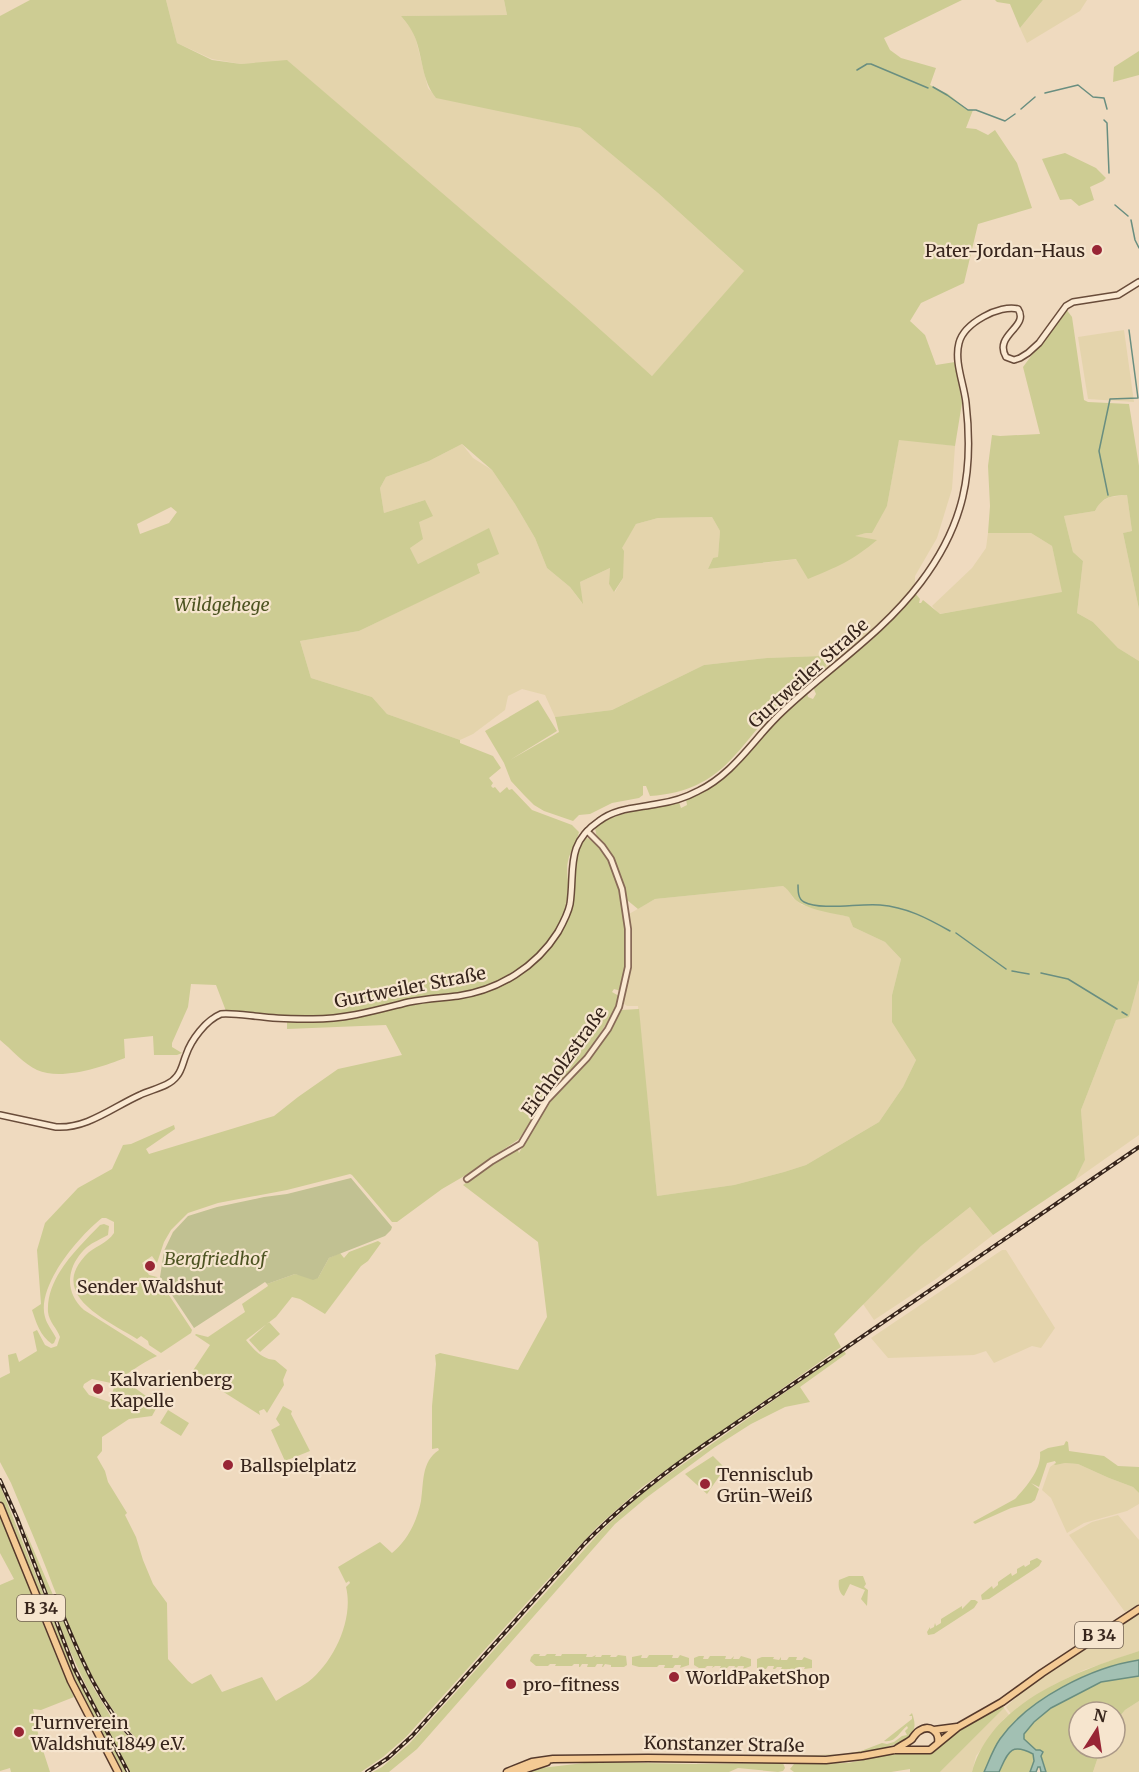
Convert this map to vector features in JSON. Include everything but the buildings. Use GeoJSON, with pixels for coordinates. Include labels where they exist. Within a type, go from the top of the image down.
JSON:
{"type":"FeatureCollection","features":[{"type":"Feature","properties":{"kind":"main road","name":"Gurtweiler Straße"},"geometry":{"type":"LineString","coordinates":[[0,1115],[65,1128],[99,1116],[176,1078],[192,1042],[206,1025],[221,1014],[286,1019],[357,1016],[413,1001],[480,992],[496,986],[528,966],[541,955],[559,930],[569,907],[574,853],[587,831],[600,820],[615,812],[682,798],[714,782],[729,770],[786,709],[870,638],[902,605],[935,564],[950,538],[960,513],[969,457],[966,402],[957,351],[963,333],[976,321],[1015,307],[1021,314],[1021,319],[1003,343],[1002,351],[1006,357],[1014,360],[1028,353],[1039,343],[1066,306],[1118,295],[1139,282]]}},
{"type":"Feature","properties":{"kind":"main road","name":"B 34"},"geometry":{"type":"LineString","coordinates":[[0,1506],[71,1681],[118,1772]]}},
{"type":"Feature","properties":{"kind":"main road","name":"B 34"},"geometry":{"type":"LineString","coordinates":[[938,1744],[958,1727],[1002,1702],[1042,1672],[1139,1609]]}},
{"type":"Feature","properties":{"kind":"main road","name":"B 34"},"geometry":{"type":"LineString","coordinates":[[934,1730],[958,1727]]}},
{"type":"Feature","properties":{"kind":"main road","name":"Konstanzer Straße"},"geometry":{"type":"LineString","coordinates":[[894,1750],[925,1728],[934,1730]]}},
{"type":"Feature","properties":{"kind":"main road"},"geometry":{"type":"LineString","coordinates":[[934,1730],[939,1737],[938,1744]]}},
{"type":"Feature","properties":{"kind":"main road"},"geometry":{"type":"LineString","coordinates":[[914,1736],[914,1744],[919,1750]]}},
{"type":"Feature","properties":{"kind":"main road","name":"Konstanzer Straße"},"geometry":{"type":"LineString","coordinates":[[507,1772],[532,1762],[553,1759],[825,1760],[894,1750],[930,1750],[938,1744]]}},
{"type":"Feature","properties":{"kind":"main road","name":"Konstanzer Straße"},"geometry":{"type":"LineString","coordinates":[[517,1772],[553,1759]]}},
{"type":"Feature","properties":{"kind":"street","name":"Eichholzstraße"},"geometry":{"type":"LineString","coordinates":[[467,1179],[520,1144],[547,1100],[587,1058],[608,1029],[619,1007],[626,981],[628,946],[622,889],[611,859],[587,831]]}},
{"type":"Feature","properties":{"kind":"shaded area"},"geometry":{"type":"Polygon","coordinates":[[[166,0],[504,0],[507,15],[401,16],[412,30],[416,40],[428,88],[436,97],[580,128],[658,193],[745,272],[652,376],[288,61],[241,64],[212,59],[177,43],[166,0]]]}},
{"type":"Feature","properties":{"kind":"shaded area"},"geometry":{"type":"Polygon","coordinates":[[[1043,0],[1087,0],[1080,11],[1027,43],[1020,28],[1043,0]]]}},
{"type":"Feature","properties":{"kind":"shaded area"},"geometry":{"type":"Polygon","coordinates":[[[1124,330],[1134,402],[1088,399],[1078,337],[1124,330]]]}},
{"type":"Feature","properties":{"kind":"shaded area"},"geometry":{"type":"Polygon","coordinates":[[[899,439],[955,446],[952,489],[937,538],[915,576],[915,593],[904,607],[872,640],[822,679],[819,675],[825,670],[820,656],[767,658],[704,665],[612,710],[555,717],[545,695],[522,689],[508,696],[505,710],[473,734],[460,740],[387,714],[372,697],[311,678],[300,641],[359,631],[480,572],[477,564],[498,554],[488,529],[418,564],[410,548],[425,500],[384,513],[380,488],[386,477],[429,461],[462,444],[473,458],[492,470],[535,538],[547,568],[570,587],[582,603],[580,582],[610,568],[609,584],[615,592],[623,578],[621,548],[636,524],[658,518],[712,517],[720,531],[718,558],[713,558],[708,569],[807,558],[853,536],[866,533],[887,506],[899,439]]]}},
{"type":"Feature","properties":{"kind":"shaded area"},"geometry":{"type":"Polygon","coordinates":[[[1127,495],[1132,531],[1123,533],[1139,609],[1139,661],[1118,648],[1093,622],[1077,613],[1083,561],[1073,552],[1064,516],[1095,511],[1100,502],[1110,497],[1127,495]]]}},
{"type":"Feature","properties":{"kind":"shaded area"},"geometry":{"type":"Polygon","coordinates":[[[988,533],[1031,533],[1052,546],[1063,593],[939,614],[932,606],[972,568],[986,548],[988,533]]]}},
{"type":"Feature","properties":{"kind":"shaded area"},"geometry":{"type":"Polygon","coordinates":[[[783,886],[802,905],[849,917],[853,927],[885,942],[901,959],[892,995],[908,1047],[916,1060],[903,1087],[879,1122],[806,1165],[734,1185],[657,1196],[638,1006],[627,1006],[623,1003],[630,970],[629,914],[655,899],[783,886]]]}},
{"type":"Feature","properties":{"kind":"shaded area"},"geometry":{"type":"Polygon","coordinates":[[[1139,980],[1139,1135],[1075,1180],[1085,1160],[1081,1110],[1116,1020],[1129,1016],[1139,980]]]}},
{"type":"Feature","properties":{"kind":"shaded area"},"geometry":{"type":"Polygon","coordinates":[[[970,1207],[993,1235],[936,1279],[874,1320],[863,1304],[921,1246],[970,1207]]]}},
{"type":"Feature","properties":{"kind":"shaded area"},"geometry":{"type":"Polygon","coordinates":[[[1002,1250],[1006,1250],[1055,1328],[1041,1348],[1032,1346],[994,1363],[986,1351],[974,1355],[888,1358],[871,1338],[1002,1250]]]}},
{"type":"Feature","properties":{"kind":"shaded area"},"geometry":{"type":"Polygon","coordinates":[[[1054,1464],[1078,1464],[1133,1487],[1139,1493],[1139,1504],[1127,1511],[1084,1523],[1067,1533],[1051,1498],[1042,1490],[1050,1467],[1054,1464]]]}},
{"type":"Feature","properties":{"kind":"shaded area"},"geometry":{"type":"Polygon","coordinates":[[[1118,1515],[1139,1540],[1139,1604],[1125,1612],[1069,1535],[1092,1522],[1118,1515]]]}},
{"type":"Feature","properties":{"kind":"shaded area"},"geometry":{"type":"Polygon","coordinates":[[[1139,1614],[1139,1651],[1084,1670],[1053,1685],[1011,1714],[1006,1707],[1024,1690],[1139,1614]]]}},
{"type":"Feature","properties":{"kind":"shaded area"},"geometry":{"type":"Polygon","coordinates":[[[1139,1660],[1139,1676],[1101,1682],[1051,1708],[1024,1734],[1024,1739],[1036,1750],[1043,1752],[1041,1756],[1046,1772],[1041,1772],[1038,1767],[1036,1772],[1030,1772],[1034,1761],[1033,1754],[1015,1749],[1008,1755],[999,1772],[984,1772],[1000,1739],[1012,1724],[1044,1698],[1062,1687],[1101,1670],[1139,1660]]]}},
{"type":"Feature","properties":{"kind":"shaded area"},"geometry":{"type":"Polygon","coordinates":[[[1139,1701],[1139,1772],[1093,1772],[1097,1760],[1127,1760],[1127,1709],[1139,1701]]]}},
{"type":"Feature","properties":{"kind":"shaded area"},"geometry":{"type":"Polygon","coordinates":[[[1004,1708],[1009,1715],[976,1756],[972,1772],[940,1772],[1004,1708]]]}},
{"type":"Feature","properties":{"kind":"green space","name":"Wildgehege"},"geometry":{"type":"Polygon","coordinates":[[[30,0],[166,0],[177,43],[212,60],[241,64],[287,60],[574,306],[652,376],[744,271],[658,193],[580,128],[436,98],[425,77],[415,37],[401,16],[507,15],[504,0],[962,0],[884,38],[890,50],[901,58],[936,68],[930,85],[948,94],[968,110],[973,110],[966,128],[976,129],[988,135],[995,130],[1017,163],[1032,208],[978,224],[964,283],[921,303],[910,321],[925,335],[936,365],[955,362],[962,403],[955,446],[899,440],[887,506],[872,533],[855,536],[877,540],[844,563],[808,579],[796,559],[708,569],[713,558],[718,557],[720,531],[712,517],[658,518],[636,524],[622,548],[624,551],[623,578],[614,592],[609,584],[610,568],[580,582],[583,604],[570,587],[547,568],[535,538],[492,470],[462,444],[429,461],[386,477],[380,488],[384,513],[425,500],[433,516],[419,522],[423,539],[410,548],[418,564],[489,528],[499,554],[477,564],[480,573],[359,631],[300,641],[311,678],[372,697],[387,714],[460,740],[460,743],[493,756],[501,768],[489,778],[493,783],[491,786],[493,788],[495,787],[500,793],[507,787],[509,790],[512,789],[532,810],[572,825],[579,832],[568,861],[567,899],[558,927],[533,960],[500,981],[462,993],[412,999],[355,1013],[322,1017],[226,1011],[216,985],[191,984],[188,1007],[172,1043],[172,1047],[182,1053],[154,1055],[153,1036],[124,1039],[125,1058],[81,1072],[58,1074],[37,1070],[0,1040],[0,16],[30,0]],[[171,507],[137,524],[140,534],[169,523],[177,512],[171,507]]]}},
{"type":"Feature","properties":{"kind":"green space"},"geometry":{"type":"Polygon","coordinates":[[[995,0],[1043,0],[1020,28],[1010,4],[995,0]]]}},
{"type":"Feature","properties":{"kind":"green space"},"geometry":{"type":"Polygon","coordinates":[[[1139,51],[1139,75],[1113,82],[1114,67],[1139,51]]]}},
{"type":"Feature","properties":{"kind":"green space"},"geometry":{"type":"Polygon","coordinates":[[[1065,153],[1096,168],[1106,178],[1090,187],[1094,200],[1079,206],[1071,199],[1060,200],[1042,159],[1065,153]]]}},
{"type":"Feature","properties":{"kind":"green space"},"geometry":{"type":"Polygon","coordinates":[[[1066,309],[1072,317],[1084,400],[1129,404],[1139,466],[1139,609],[1123,533],[1132,531],[1127,495],[1108,498],[1101,502],[1095,511],[1064,516],[1073,552],[1083,561],[1077,613],[1093,622],[1118,648],[1139,661],[1139,980],[1129,1017],[1116,1020],[1081,1110],[1085,1160],[1075,1180],[993,1235],[970,1207],[921,1246],[834,1334],[841,1347],[642,1487],[597,1527],[406,1737],[361,1772],[130,1772],[71,1653],[34,1560],[24,1528],[93,1687],[111,1717],[136,1746],[140,1742],[110,1706],[88,1668],[11,1483],[0,1462],[0,1378],[10,1373],[8,1355],[16,1353],[19,1362],[37,1351],[33,1332],[37,1330],[45,1345],[51,1348],[57,1346],[60,1337],[50,1319],[49,1299],[52,1287],[65,1264],[100,1225],[109,1226],[108,1235],[87,1247],[75,1262],[70,1278],[73,1295],[84,1310],[157,1356],[111,1383],[92,1379],[83,1387],[89,1395],[115,1404],[117,1396],[112,1394],[115,1384],[124,1380],[146,1396],[148,1402],[157,1407],[152,1416],[129,1419],[102,1437],[102,1451],[97,1457],[108,1482],[127,1513],[125,1515],[136,1537],[153,1584],[167,1603],[168,1659],[192,1684],[211,1674],[222,1692],[262,1677],[276,1701],[308,1682],[334,1652],[344,1626],[348,1599],[346,1587],[350,1583],[349,1581],[346,1583],[338,1567],[380,1542],[392,1553],[403,1542],[414,1523],[421,1501],[426,1466],[439,1450],[438,1448],[432,1449],[435,1355],[440,1353],[518,1370],[547,1317],[538,1242],[463,1185],[517,1148],[519,1153],[548,1101],[565,1084],[621,1010],[639,1009],[657,1196],[734,1185],[806,1165],[879,1122],[903,1087],[916,1060],[892,1022],[892,995],[901,959],[885,942],[853,927],[849,917],[805,906],[783,886],[655,899],[638,909],[627,900],[619,871],[604,844],[597,838],[595,828],[602,822],[635,811],[679,802],[681,808],[687,805],[686,799],[716,784],[732,771],[786,709],[807,693],[808,697],[813,699],[816,694],[813,687],[872,640],[915,593],[920,599],[919,603],[923,600],[940,614],[1062,592],[1052,546],[1031,533],[988,533],[990,506],[988,466],[992,435],[1040,434],[1023,367],[1066,309]]]}},
{"type":"Feature","properties":{"kind":"green space"},"geometry":{"type":"Polygon","coordinates":[[[820,656],[826,664],[825,670],[783,700],[737,753],[710,777],[674,793],[650,796],[646,786],[643,786],[643,795],[639,798],[612,803],[590,814],[579,815],[573,821],[544,811],[524,795],[511,781],[504,763],[485,731],[538,700],[557,731],[510,760],[559,732],[555,717],[612,710],[704,665],[767,658],[820,656]]]}},
{"type":"Feature","properties":{"kind":"green space"},"geometry":{"type":"Polygon","coordinates":[[[586,838],[598,845],[612,867],[622,901],[625,956],[621,991],[614,989],[612,992],[619,996],[613,1013],[586,1056],[546,1098],[519,1139],[442,1189],[397,1222],[392,1222],[350,1174],[287,1190],[218,1203],[188,1213],[171,1230],[157,1263],[152,1256],[142,1263],[149,1275],[157,1277],[192,1330],[191,1333],[161,1353],[141,1336],[137,1339],[98,1315],[78,1295],[74,1283],[75,1270],[85,1256],[114,1233],[114,1222],[102,1218],[71,1249],[53,1277],[44,1305],[46,1320],[56,1338],[52,1344],[44,1337],[32,1310],[41,1304],[37,1250],[45,1223],[78,1188],[112,1169],[123,1145],[131,1144],[174,1125],[175,1129],[146,1149],[149,1154],[274,1116],[338,1069],[402,1055],[386,1025],[287,1029],[287,1021],[340,1020],[414,1003],[461,997],[498,988],[529,967],[567,920],[576,852],[586,838]]]}},
{"type":"Feature","properties":{"kind":"green space","name":"Bergfriedhof"},"geometry":{"type":"Polygon","coordinates":[[[351,1178],[392,1227],[385,1236],[329,1258],[318,1278],[313,1280],[295,1274],[267,1284],[265,1282],[194,1328],[160,1277],[164,1251],[173,1232],[188,1216],[217,1207],[287,1194],[351,1178]]]}},
{"type":"Feature","properties":{"kind":"green space"},"geometry":{"type":"Polygon","coordinates":[[[378,1241],[381,1243],[368,1261],[361,1266],[325,1314],[300,1299],[292,1297],[276,1317],[246,1340],[259,1353],[275,1360],[287,1370],[283,1380],[284,1385],[267,1413],[264,1409],[259,1411],[260,1415],[192,1372],[210,1345],[196,1334],[208,1337],[245,1312],[242,1304],[268,1286],[267,1284],[295,1274],[318,1278],[329,1258],[340,1253],[344,1258],[349,1252],[378,1241]]]}},
{"type":"Feature","properties":{"kind":"green space"},"geometry":{"type":"Polygon","coordinates":[[[269,1322],[280,1334],[260,1352],[249,1340],[269,1322]]]}},
{"type":"Feature","properties":{"kind":"green space"},"geometry":{"type":"Polygon","coordinates":[[[844,1351],[846,1354],[800,1387],[810,1402],[785,1407],[751,1424],[715,1447],[615,1524],[417,1749],[389,1772],[373,1772],[409,1744],[601,1531],[646,1490],[844,1351]]]}},
{"type":"Feature","properties":{"kind":"green space"},"geometry":{"type":"Polygon","coordinates":[[[283,1406],[292,1411],[291,1414],[310,1451],[285,1461],[271,1430],[280,1425],[276,1419],[283,1406]]]}},
{"type":"Feature","properties":{"kind":"green space"},"geometry":{"type":"Polygon","coordinates":[[[168,1410],[189,1423],[181,1436],[160,1423],[168,1410]]]}},
{"type":"Feature","properties":{"kind":"green space"},"geometry":{"type":"Polygon","coordinates":[[[1066,1441],[1069,1451],[1104,1456],[1118,1466],[1139,1467],[1139,1493],[1133,1487],[1078,1464],[1055,1465],[1055,1461],[1047,1463],[1039,1487],[1031,1483],[1039,1489],[1035,1500],[1031,1503],[1011,1508],[975,1524],[973,1522],[1015,1499],[1036,1471],[1040,1452],[1064,1445],[1066,1441]]]}},
{"type":"Feature","properties":{"kind":"green space","name":"Tennisclub Grün-Weiß"},"geometry":{"type":"Polygon","coordinates":[[[713,1456],[725,1468],[707,1494],[685,1474],[713,1456]]]}},
{"type":"Feature","properties":{"kind":"green space"},"geometry":{"type":"Polygon","coordinates":[[[0,1485],[74,1671],[127,1772],[123,1772],[71,1673],[0,1500],[0,1485]]]}},
{"type":"Feature","properties":{"kind":"green space"},"geometry":{"type":"Polygon","coordinates":[[[0,1516],[74,1697],[41,1710],[33,1709],[50,1772],[11,1772],[10,1768],[0,1771],[0,1585],[14,1579],[0,1553],[0,1516]]]}},
{"type":"Feature","properties":{"kind":"green space"},"geometry":{"type":"Polygon","coordinates":[[[1037,1558],[1042,1561],[1039,1566],[989,1599],[982,1600],[981,1595],[992,1586],[993,1589],[998,1582],[1011,1573],[1012,1576],[1017,1573],[1017,1569],[1024,1565],[1025,1567],[1037,1558]]]}},
{"type":"Feature","properties":{"kind":"green space"},"geometry":{"type":"Polygon","coordinates":[[[849,1576],[863,1576],[866,1584],[864,1587],[868,1590],[867,1606],[861,1599],[865,1590],[850,1584],[844,1596],[841,1593],[839,1580],[849,1576]]]}},
{"type":"Feature","properties":{"kind":"green space"},"geometry":{"type":"Polygon","coordinates":[[[971,1600],[978,1602],[974,1608],[934,1634],[928,1635],[930,1627],[930,1629],[934,1627],[935,1623],[936,1626],[941,1623],[941,1619],[962,1606],[962,1609],[971,1600]]]}},
{"type":"Feature","properties":{"kind":"green space"},"geometry":{"type":"Polygon","coordinates":[[[1139,1651],[1139,1701],[1127,1709],[1127,1700],[1067,1700],[1067,1760],[1097,1760],[1093,1772],[1046,1772],[1041,1754],[1033,1754],[1034,1761],[1030,1772],[972,1772],[982,1748],[997,1726],[1017,1708],[1039,1693],[1089,1669],[1139,1651]]]}},
{"type":"Feature","properties":{"kind":"green space"},"geometry":{"type":"Polygon","coordinates":[[[534,1654],[561,1656],[562,1654],[587,1654],[586,1657],[611,1655],[610,1657],[616,1657],[618,1655],[626,1656],[627,1665],[624,1667],[611,1667],[605,1664],[603,1667],[603,1664],[597,1664],[595,1667],[587,1667],[588,1664],[582,1664],[580,1667],[579,1664],[536,1666],[530,1661],[534,1654]]]}},
{"type":"Feature","properties":{"kind":"green space"},"geometry":{"type":"Polygon","coordinates":[[[642,1655],[641,1658],[647,1658],[649,1655],[673,1655],[672,1658],[678,1658],[680,1655],[689,1658],[689,1665],[680,1668],[681,1665],[664,1668],[665,1665],[639,1667],[632,1665],[632,1657],[642,1655]]]}},
{"type":"Feature","properties":{"kind":"green space"},"geometry":{"type":"Polygon","coordinates":[[[704,1656],[703,1659],[708,1659],[710,1656],[726,1656],[725,1659],[731,1659],[734,1656],[733,1659],[739,1659],[741,1656],[751,1659],[751,1666],[743,1669],[744,1666],[738,1666],[736,1669],[735,1666],[699,1668],[694,1665],[694,1658],[704,1656]]]}},
{"type":"Feature","properties":{"kind":"green space"},"geometry":{"type":"Polygon","coordinates":[[[774,1657],[773,1659],[779,1660],[781,1657],[781,1660],[787,1660],[789,1657],[797,1657],[796,1660],[802,1660],[804,1657],[812,1660],[812,1668],[781,1669],[782,1667],[777,1667],[773,1669],[774,1666],[768,1666],[766,1669],[757,1668],[757,1659],[774,1657]]]}},
{"type":"Feature","properties":{"kind":"green space"},"geometry":{"type":"Polygon","coordinates":[[[1003,1706],[1004,1708],[940,1772],[910,1772],[910,1769],[891,1772],[794,1772],[790,1769],[794,1764],[848,1763],[904,1752],[929,1754],[937,1750],[953,1734],[1003,1706]]]}},
{"type":"Feature","properties":{"kind":"green space"},"geometry":{"type":"Polygon","coordinates":[[[912,1713],[914,1729],[906,1739],[893,1745],[876,1749],[848,1753],[882,1743],[894,1742],[907,1735],[905,1731],[907,1726],[894,1739],[884,1741],[912,1719],[912,1716],[909,1716],[912,1713]]]}},
{"type":"Feature","properties":{"kind":"green space"},"geometry":{"type":"Polygon","coordinates":[[[593,1762],[783,1763],[785,1768],[778,1772],[738,1768],[729,1772],[522,1772],[539,1767],[593,1762]]]}},
{"type":"Feature","properties":{"kind":"waterway"},"geometry":{"type":"LineString","coordinates":[[857,70],[871,64],[928,88]]}},
{"type":"Feature","properties":{"kind":"waterway"},"geometry":{"type":"LineString","coordinates":[[1045,93],[1078,85],[1093,97],[1104,98],[1107,109]]}},
{"type":"Feature","properties":{"kind":"waterway"},"geometry":{"type":"LineString","coordinates":[[933,87],[968,110],[976,110],[1005,121],[1015,114]]}},
{"type":"Feature","properties":{"kind":"waterway"},"geometry":{"type":"LineString","coordinates":[[1021,109],[1035,97]]}},
{"type":"Feature","properties":{"kind":"waterway"},"geometry":{"type":"LineString","coordinates":[[1104,120],[1107,123],[1109,173]]}},
{"type":"Feature","properties":{"kind":"waterway"},"geometry":{"type":"LineString","coordinates":[[1115,205],[1128,216]]}},
{"type":"Feature","properties":{"kind":"waterway"},"geometry":{"type":"LineString","coordinates":[[1131,220],[1139,248]]}},
{"type":"Feature","properties":{"kind":"waterway"},"geometry":{"type":"LineString","coordinates":[[1108,495],[1099,451],[1110,399],[1138,398],[1129,330]]}},
{"type":"Feature","properties":{"kind":"waterway"},"geometry":{"type":"LineString","coordinates":[[798,885],[801,899],[812,905],[890,906],[916,914],[950,931]]}},
{"type":"Feature","properties":{"kind":"waterway"},"geometry":{"type":"LineString","coordinates":[[956,933],[1006,969]]}},
{"type":"Feature","properties":{"kind":"waterway"},"geometry":{"type":"LineString","coordinates":[[1012,971],[1029,974]]}},
{"type":"Feature","properties":{"kind":"waterway"},"geometry":{"type":"LineString","coordinates":[[1041,973],[1068,979],[1117,1009]]}},
{"type":"Feature","properties":{"kind":"waterway"},"geometry":{"type":"LineString","coordinates":[[1122,1012],[1127,1015]]}},
{"type":"Feature","properties":{"kind":"railway"},"geometry":{"type":"LineString","coordinates":[[367,1772],[388,1758],[412,1736],[585,1543],[642,1491],[704,1445],[1139,1147]]}},
{"type":"Feature","properties":{"kind":"railway"},"geometry":{"type":"LineString","coordinates":[[0,1480],[17,1518],[74,1668],[128,1772]]}},
{"type":"Feature","properties":{"kind":"railway"},"geometry":{"type":"LineString","coordinates":[[55,1596],[89,1674],[111,1711],[138,1744]]}},
{"type":"Feature","properties":{"kind":"place","name":"Pater-Jordan-Haus"},"geometry":{"type":"Point","coordinates":[1097,250]}},
{"type":"Feature","properties":{"kind":"place","name":"Sender Waldshut"},"geometry":{"type":"Point","coordinates":[150,1266]}},
{"type":"Feature","properties":{"kind":"place","name":"Kalvarienberg Kapelle"},"geometry":{"type":"Point","coordinates":[98,1389]}},
{"type":"Feature","properties":{"kind":"place","name":"Ballspielplatz"},"geometry":{"type":"Point","coordinates":[228,1465]}},
{"type":"Feature","properties":{"kind":"place","name":"Tennisclub Grün-Weiß"},"geometry":{"type":"Point","coordinates":[705,1484]}},
{"type":"Feature","properties":{"kind":"place","name":"WorldPaketShop"},"geometry":{"type":"Point","coordinates":[674,1677]}},
{"type":"Feature","properties":{"kind":"place","name":"pro-fitness"},"geometry":{"type":"Point","coordinates":[511,1684]}},
{"type":"Feature","properties":{"kind":"place","name":"Turnverein Waldshut 1849 e.V."},"geometry":{"type":"Point","coordinates":[19,1732]}}]}
